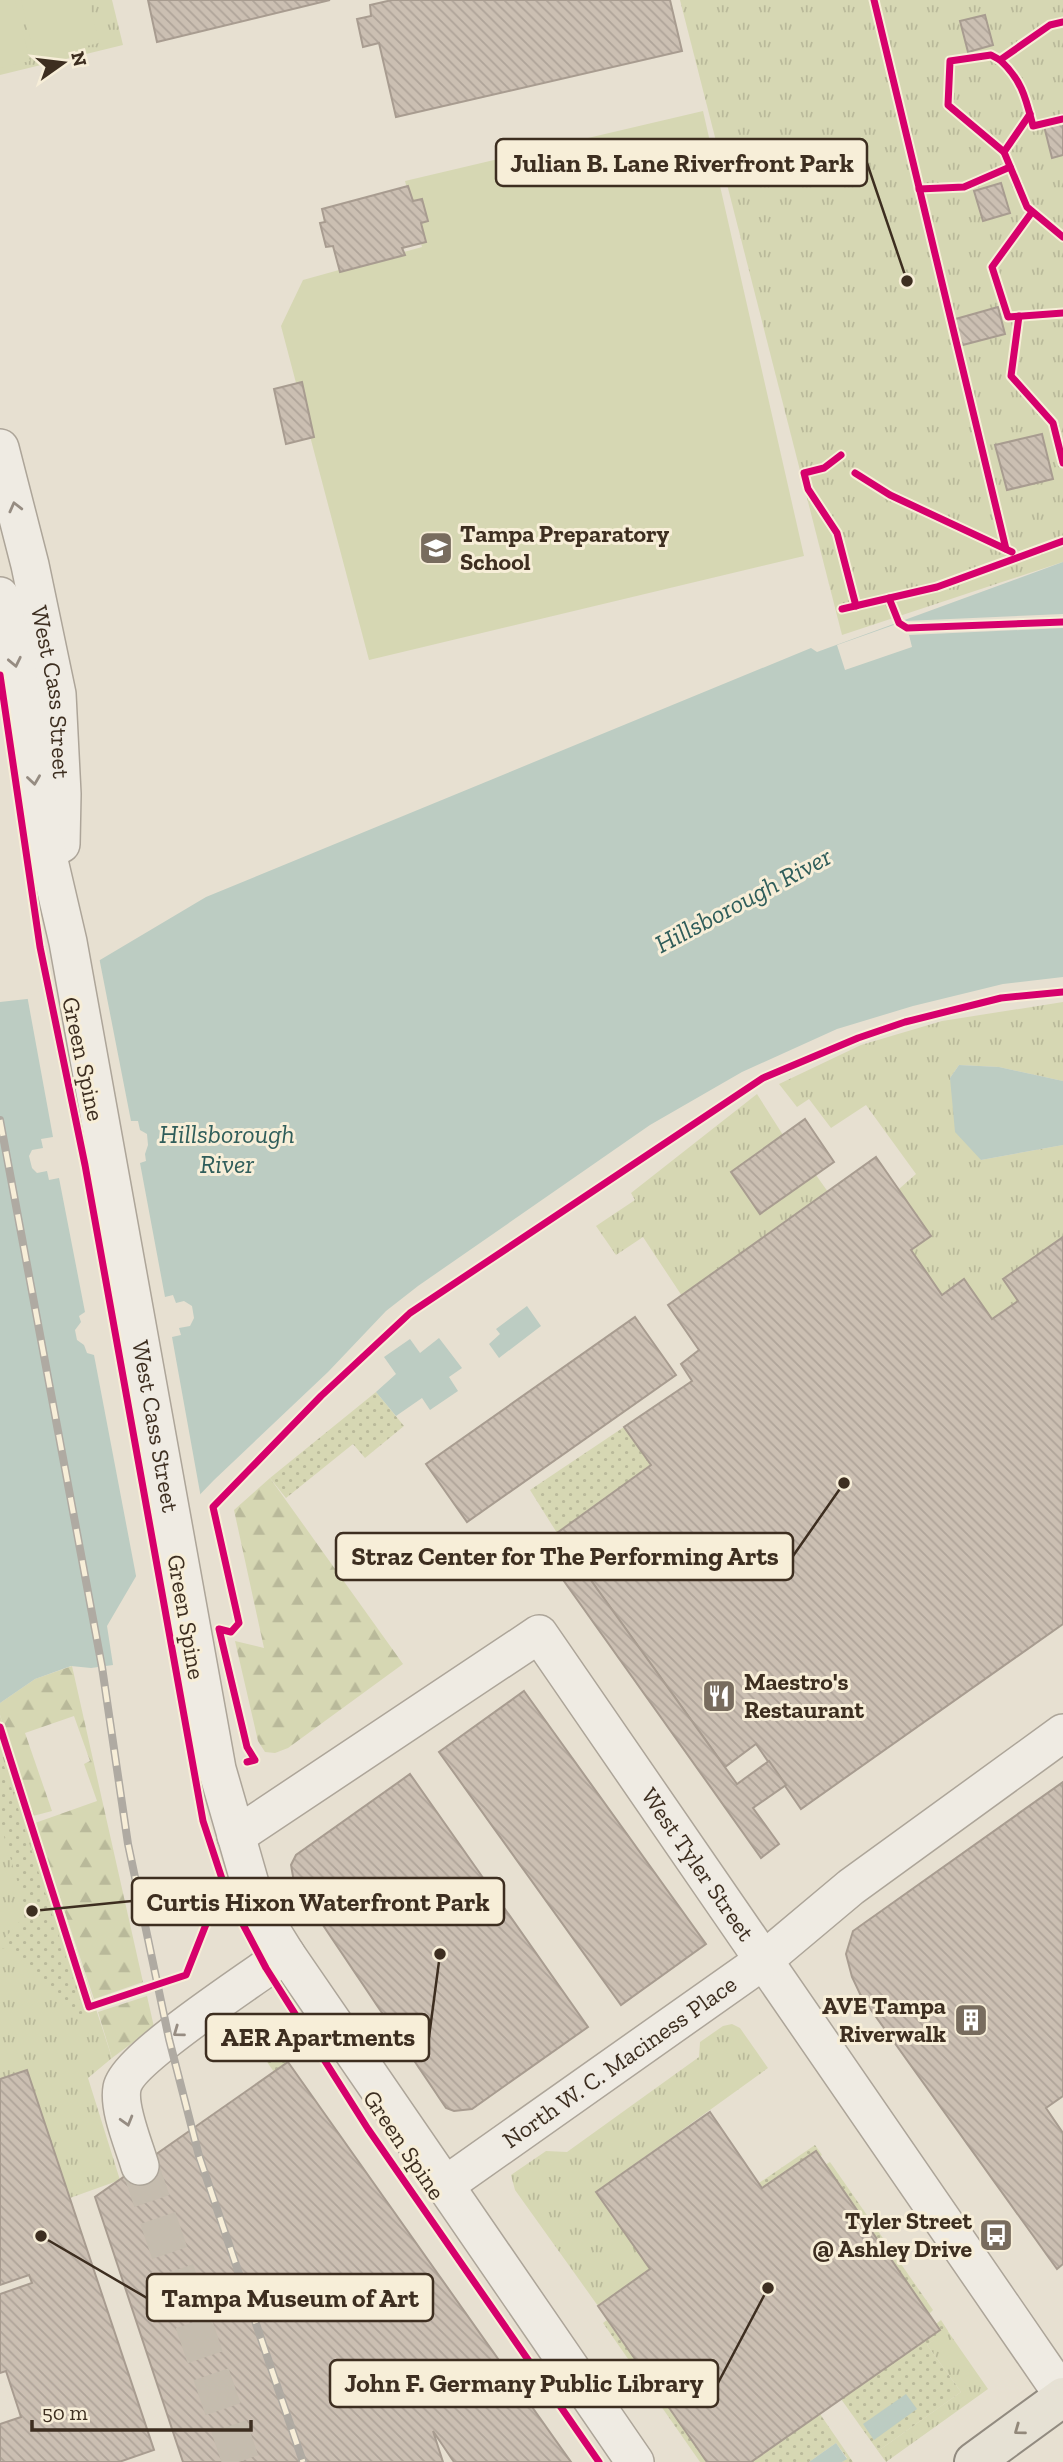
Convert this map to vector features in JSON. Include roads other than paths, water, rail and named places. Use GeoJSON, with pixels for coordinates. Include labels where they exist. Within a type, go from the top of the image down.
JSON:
{"type":"FeatureCollection","features":[{"type":"Feature","properties":{"kind":"main road"},"geometry":{"type":"LineString","coordinates":[[974,2462],[1063,2396]]}},
{"type":"Feature","properties":{"kind":"street","name":"West Cass Street"},"geometry":{"type":"LineString","coordinates":[[0,448],[15,568],[57,694],[62,794],[61,847],[68,943]]}},
{"type":"Feature","properties":{"kind":"street","name":"West Cass Street"},"geometry":{"type":"LineString","coordinates":[[0,596],[16,665],[40,822],[68,943],[217,1769],[251,1887],[268,1925],[286,1954],[635,2462]]}},
{"type":"Feature","properties":{"kind":"street","name":"West Tyler Street"},"geometry":{"type":"LineString","coordinates":[[236,1836],[539,1634],[1063,2396]]}},
{"type":"Feature","properties":{"kind":"street","name":"North W. C. Maciness Place"},"geometry":{"type":"LineString","coordinates":[[444,2186],[764,1960],[851,1887],[1063,1733]]}},
{"type":"Feature","properties":{"kind":"street"},"geometry":{"type":"LineString","coordinates":[[140,2166],[122,2104],[122,2089],[126,2076],[169,2039],[286,1954]]}},
{"type":"Feature","properties":{"kind":"water","name":"Hillsborough River"},"geometry":{"type":"Polygon","coordinates":[[[1063,562],[1063,977],[1003,984],[913,1006],[837,1029],[742,1072],[650,1125],[386,1311],[328,1372],[214,1480],[159,1537],[107,1626],[113,1665],[91,1668],[71,1666],[35,1679],[0,1703],[0,1002],[36,998],[206,897],[811,648],[817,652],[1063,562]]]}},
{"type":"Feature","properties":{"kind":"water"},"geometry":{"type":"Polygon","coordinates":[[[959,1065],[999,1067],[1063,1081],[1063,1145],[981,1160],[955,1132],[950,1078],[959,1065]]]}},
{"type":"Feature","properties":{"kind":"water"},"geometry":{"type":"Polygon","coordinates":[[[527,1306],[541,1326],[499,1358],[489,1344],[500,1334],[496,1329],[527,1306]]]}},
{"type":"Feature","properties":{"kind":"water"},"geometry":{"type":"Polygon","coordinates":[[[439,1338],[462,1368],[449,1377],[458,1391],[430,1410],[422,1398],[396,1416],[376,1392],[396,1374],[384,1357],[410,1339],[420,1353],[439,1338]]]}},
{"type":"Feature","properties":{"kind":"water"},"geometry":{"type":"Polygon","coordinates":[[[906,2394],[917,2409],[874,2440],[863,2424],[906,2394]]]}},
{"type":"Feature","properties":{"kind":"water"},"geometry":{"type":"Polygon","coordinates":[[[836,2443],[847,2459],[842,2462],[809,2462],[836,2443]]]}},
{"type":"Feature","properties":{"kind":"tunnel"},"geometry":{"type":"LineString","coordinates":[[140,2166],[241,2462]]}},
{"type":"Feature","properties":{"kind":"railway"},"geometry":{"type":"LineString","coordinates":[[0,1120],[102,1667],[128,1844],[169,2039],[199,2156],[303,2462]]}},
{"type":"Feature","properties":{"kind":"place","name":"Julian B. Lane Riverfront Park"},"geometry":{"type":"Point","coordinates":[907,281]}},
{"type":"Feature","properties":{"kind":"place","name":"Tampa Preparatory School"},"geometry":{"type":"Point","coordinates":[436,548]}},
{"type":"Feature","properties":{"kind":"place","name":"Straz Center for The Performing Arts"},"geometry":{"type":"Point","coordinates":[844,1483]}},
{"type":"Feature","properties":{"kind":"place","name":"Maestro's Restaurant"},"geometry":{"type":"Point","coordinates":[719,1696]}},
{"type":"Feature","properties":{"kind":"place","name":"Curtis Hixon Waterfront Park"},"geometry":{"type":"Point","coordinates":[32,1911]}},
{"type":"Feature","properties":{"kind":"place","name":"AER Apartments"},"geometry":{"type":"Point","coordinates":[440,1954]}},
{"type":"Feature","properties":{"kind":"place","name":"AVE Tampa Riverwalk"},"geometry":{"type":"Point","coordinates":[971,2020]}},
{"type":"Feature","properties":{"kind":"place","name":"Tyler Street @ Ashley Drive"},"geometry":{"type":"Point","coordinates":[996,2235]}},
{"type":"Feature","properties":{"kind":"place","name":"Tampa Museum of Art"},"geometry":{"type":"Point","coordinates":[41,2236]}},
{"type":"Feature","properties":{"kind":"place","name":"John F. Germany Public Library"},"geometry":{"type":"Point","coordinates":[768,2288]}}]}
